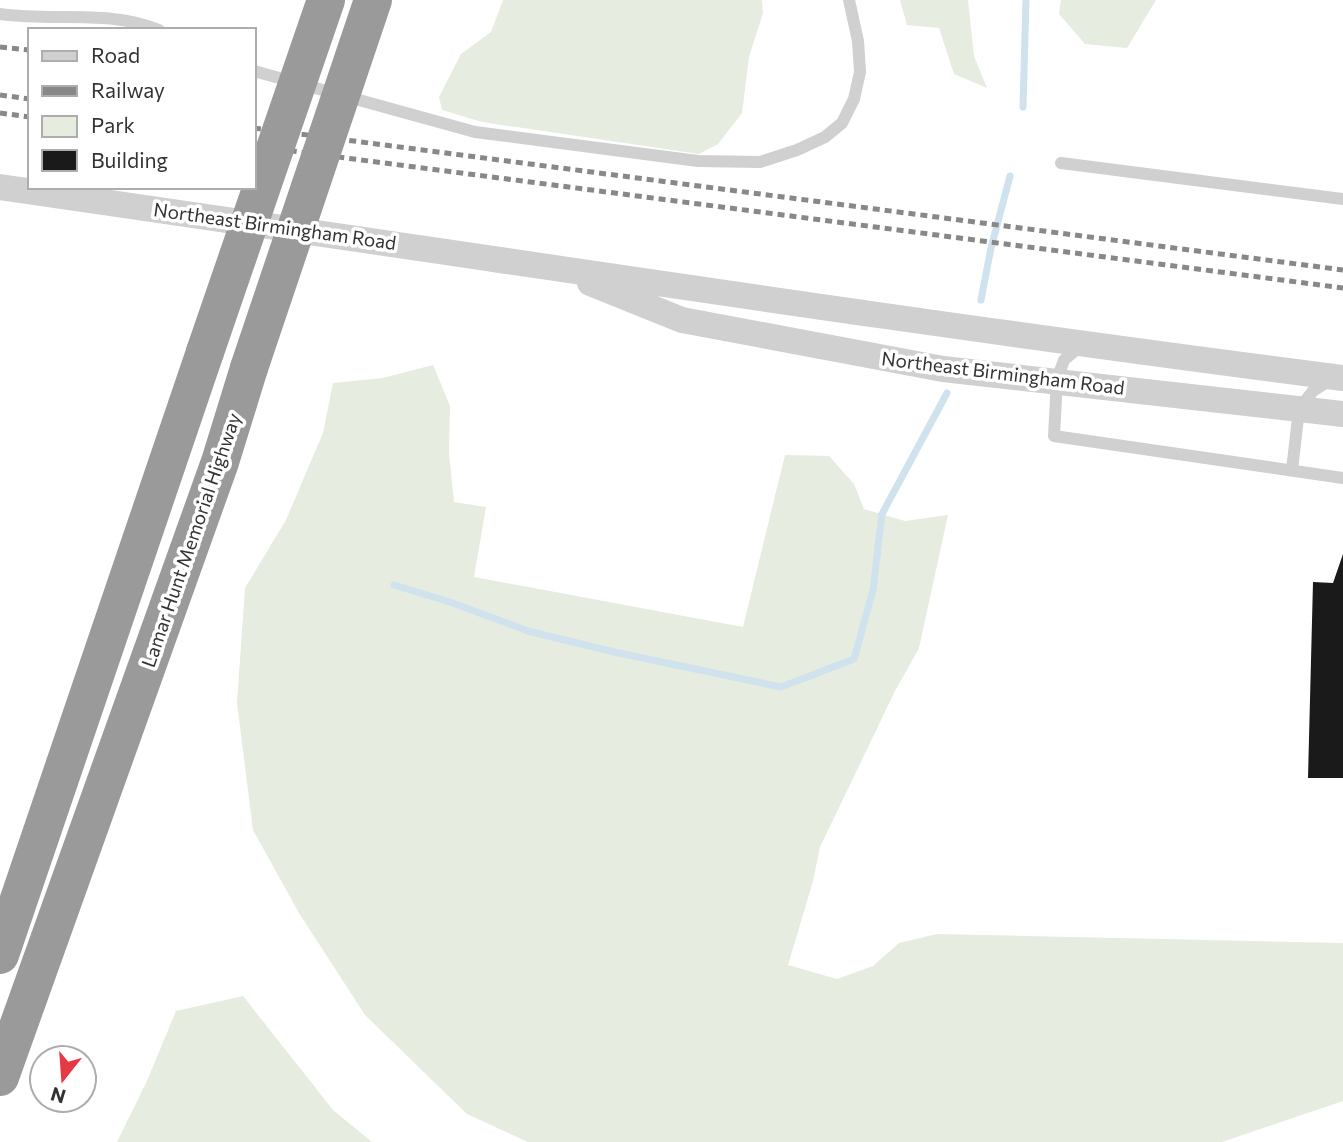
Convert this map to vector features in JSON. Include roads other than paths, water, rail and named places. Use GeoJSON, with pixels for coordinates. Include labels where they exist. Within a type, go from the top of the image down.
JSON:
{"type":"FeatureCollection","features":[{"type":"Feature","properties":{"kind":"highway"},"geometry":{"type":"LineString","coordinates":[[0,955],[326,0]]}},
{"type":"Feature","properties":{"kind":"highway","name":"Lamar Hunt Memorial Highway"},"geometry":{"type":"LineString","coordinates":[[0,1107],[4,1066],[216,474],[248,368],[373,0]]}},
{"type":"Feature","properties":{"kind":"street","name":"Northeast Birmingham Road"},"geometry":{"type":"LineString","coordinates":[[0,187],[1082,345],[1339,377]]}},
{"type":"Feature","properties":{"kind":"street","name":"Northeast Birmingham Road"},"geometry":{"type":"LineString","coordinates":[[550,267],[682,320],[943,369],[1343,414]]}},
{"type":"Feature","properties":{"kind":"lane"},"geometry":{"type":"LineString","coordinates":[[256,72],[475,132],[698,161],[760,162],[825,137],[842,122],[854,99],[860,72],[858,41],[849,0]]}},
{"type":"Feature","properties":{"kind":"lane"},"geometry":{"type":"LineString","coordinates":[[0,15],[29,19],[69,16],[116,18],[152,28]]}},
{"type":"Feature","properties":{"kind":"lane"},"geometry":{"type":"LineString","coordinates":[[1061,163],[1343,199]]}},
{"type":"Feature","properties":{"kind":"lane"},"geometry":{"type":"LineString","coordinates":[[1082,345],[1064,360],[1057,380],[1054,436],[1343,478]]}},
{"type":"Feature","properties":{"kind":"lane"},"geometry":{"type":"LineString","coordinates":[[1292,470],[1299,409],[1313,391],[1339,377]]}},
{"type":"Feature","properties":{"kind":"waterway"},"geometry":{"type":"LineString","coordinates":[[1023,107],[1026,0]]}},
{"type":"Feature","properties":{"kind":"waterway"},"geometry":{"type":"LineString","coordinates":[[981,300],[991,248],[1010,176]]}},
{"type":"Feature","properties":{"kind":"waterway"},"geometry":{"type":"LineString","coordinates":[[394,585],[450,602],[528,631],[781,687],[854,659],[873,590],[882,514],[947,393]]}},
{"type":"Feature","properties":{"kind":"railway"},"geometry":{"type":"LineString","coordinates":[[0,47],[28,50]]}},
{"type":"Feature","properties":{"kind":"railway"},"geometry":{"type":"LineString","coordinates":[[0,95],[28,99]]}},
{"type":"Feature","properties":{"kind":"railway"},"geometry":{"type":"LineString","coordinates":[[0,113],[28,117]]}},
{"type":"Feature","properties":{"kind":"railway"},"geometry":{"type":"LineString","coordinates":[[256,128],[1343,270]]}},
{"type":"Feature","properties":{"kind":"railway"},"geometry":{"type":"LineString","coordinates":[[256,146],[1343,288]]}}]}
